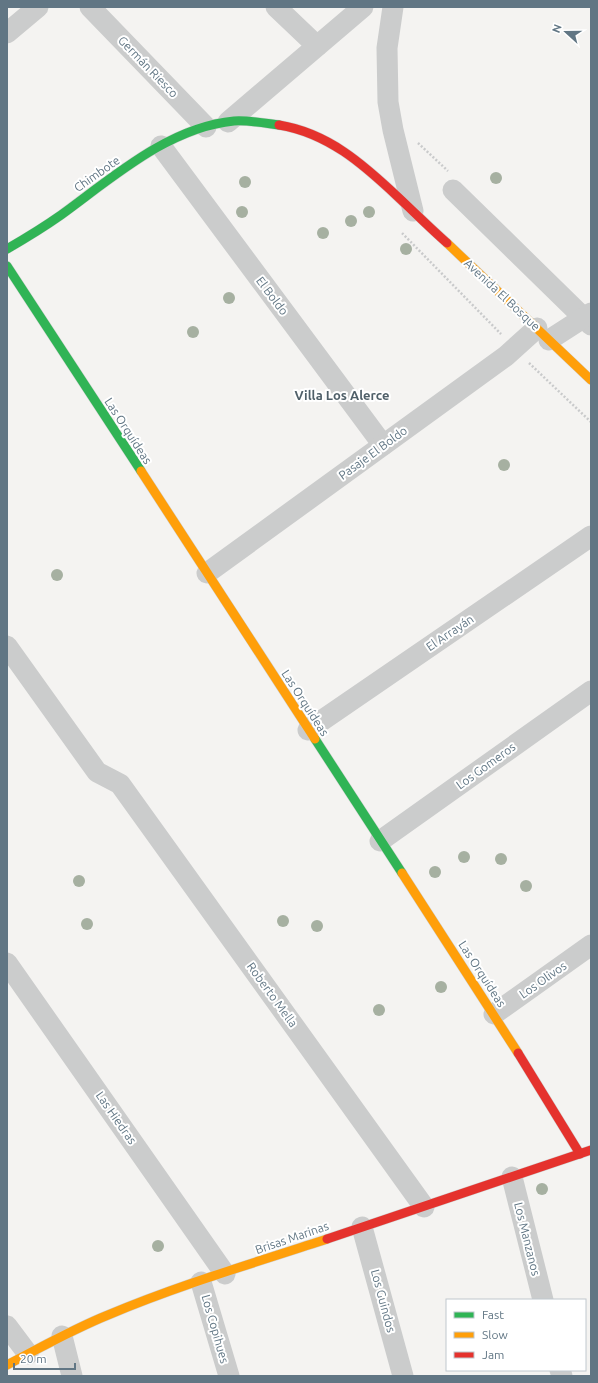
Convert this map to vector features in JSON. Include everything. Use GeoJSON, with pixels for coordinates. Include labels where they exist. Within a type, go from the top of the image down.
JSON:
{"type":"FeatureCollection","features":[{"type":"Feature","properties":{"kind":"street"},"geometry":{"type":"LineString","coordinates":[[7,33],[38,7]]}},
{"type":"Feature","properties":{"kind":"street","name":"Germán Riesco"},"geometry":{"type":"LineString","coordinates":[[90,7],[206,127]]}},
{"type":"Feature","properties":{"kind":"street"},"geometry":{"type":"LineString","coordinates":[[276,7],[317,46]]}},
{"type":"Feature","properties":{"kind":"street"},"geometry":{"type":"LineString","coordinates":[[228,122],[363,7]]}},
{"type":"Feature","properties":{"kind":"street"},"geometry":{"type":"LineString","coordinates":[[394,7],[387,48],[388,102],[393,130],[413,211]]}},
{"type":"Feature","properties":{"kind":"street","name":"Avenida El Bosque"},"geometry":{"type":"LineString","coordinates":[[206,127],[228,122],[244,121],[285,125],[338,145],[354,156],[591,380]]}},
{"type":"Feature","properties":{"kind":"street","name":"Chimbote"},"geometry":{"type":"LineString","coordinates":[[7,249],[35,232],[161,146],[206,127]]}},
{"type":"Feature","properties":{"kind":"street","name":"El Boldo"},"geometry":{"type":"LineString","coordinates":[[161,146],[383,445]]}},
{"type":"Feature","properties":{"kind":"street"},"geometry":{"type":"LineString","coordinates":[[453,190],[589,319]]}},
{"type":"Feature","properties":{"kind":"street","name":"Las Orquídeas"},"geometry":{"type":"LineString","coordinates":[[7,266],[494,1014],[580,1154]]}},
{"type":"Feature","properties":{"kind":"street","name":"Pasaje El Boldo"},"geometry":{"type":"LineString","coordinates":[[207,573],[506,356],[543,334],[589,319]]}},
{"type":"Feature","properties":{"kind":"street","name":"El Arrayán"},"geometry":{"type":"LineString","coordinates":[[308,730],[591,536]]}},
{"type":"Feature","properties":{"kind":"street","name":"Roberto Mella"},"geometry":{"type":"LineString","coordinates":[[7,646],[96,772],[120,784],[424,1207]]}},
{"type":"Feature","properties":{"kind":"street","name":"Los Gomeros"},"geometry":{"type":"LineString","coordinates":[[380,841],[591,691]]}},
{"type":"Feature","properties":{"kind":"street","name":"Los Olivos"},"geometry":{"type":"LineString","coordinates":[[494,1014],[591,945]]}},
{"type":"Feature","properties":{"kind":"street","name":"Las Hiedras"},"geometry":{"type":"LineString","coordinates":[[7,963],[225,1274]]}},
{"type":"Feature","properties":{"kind":"street","name":"Brisas Marinas"},"geometry":{"type":"LineString","coordinates":[[7,1365],[62,1336],[114,1312],[154,1297],[591,1150]]}},
{"type":"Feature","properties":{"kind":"street","name":"Los Manzanos"},"geometry":{"type":"LineString","coordinates":[[512,1177],[543,1299]]}},
{"type":"Feature","properties":{"kind":"street","name":"Los Guindos"},"geometry":{"type":"LineString","coordinates":[[362,1227],[403,1376]]}},
{"type":"Feature","properties":{"kind":"street","name":"Los Copihues"},"geometry":{"type":"LineString","coordinates":[[201,1282],[229,1376]]}},
{"type":"Feature","properties":{"kind":"street"},"geometry":{"type":"LineString","coordinates":[[7,1326],[28,1354]]}},
{"type":"Feature","properties":{"kind":"street"},"geometry":{"type":"LineString","coordinates":[[62,1336],[72,1376]]}},
{"type":"Feature","properties":{"kind":"path"},"geometry":{"type":"LineString","coordinates":[[401,232],[506,339]]}},
{"type":"Feature","properties":{"kind":"path"},"geometry":{"type":"LineString","coordinates":[[528,362],[591,422]]}},
{"type":"Feature","properties":{"kind":"traffic: fast"},"geometry":{"type":"LineString","coordinates":[[7,249],[55,219],[142,156],[187,133],[210,125],[234,121],[251,121],[279,125]]}},
{"type":"Feature","properties":{"kind":"traffic: fast"},"geometry":{"type":"LineString","coordinates":[[7,266],[141,471]]}},
{"type":"Feature","properties":{"kind":"traffic: fast"},"geometry":{"type":"LineString","coordinates":[[315,739],[402,873]]}},
{"type":"Feature","properties":{"kind":"traffic: slow"},"geometry":{"type":"LineString","coordinates":[[447,243],[591,380]]}},
{"type":"Feature","properties":{"kind":"traffic: slow"},"geometry":{"type":"LineString","coordinates":[[141,471],[315,739]]}},
{"type":"Feature","properties":{"kind":"traffic: slow"},"geometry":{"type":"LineString","coordinates":[[402,873],[518,1053]]}},
{"type":"Feature","properties":{"kind":"traffic: slow"},"geometry":{"type":"LineString","coordinates":[[7,1365],[82,1326],[135,1304],[327,1239]]}},
{"type":"Feature","properties":{"kind":"traffic: jam"},"geometry":{"type":"LineString","coordinates":[[279,125],[297,129],[313,135],[344,152],[372,173],[447,243]]}},
{"type":"Feature","properties":{"kind":"traffic: jam"},"geometry":{"type":"LineString","coordinates":[[518,1053],[580,1154]]}},
{"type":"Feature","properties":{"kind":"traffic: jam"},"geometry":{"type":"LineString","coordinates":[[327,1239],[591,1150]]}},
{"type":"Feature","properties":{"kind":"district","name":"Villa Los Alerce"},"geometry":{"type":"Point","coordinates":[342,395]}}]}
